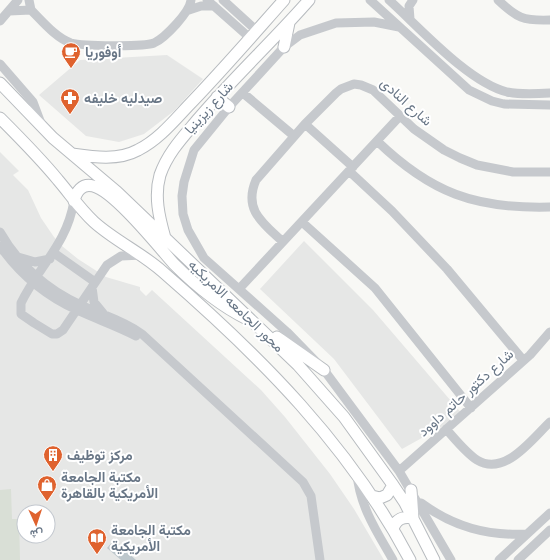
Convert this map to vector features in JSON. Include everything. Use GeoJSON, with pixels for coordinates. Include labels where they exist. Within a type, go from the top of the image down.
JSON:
{"type":"FeatureCollection","features":[{"type":"Feature","properties":{"kind":"main road","name":"شارع زيزينيا"},"geometry":{"type":"LineString","coordinates":[[70,154],[102,157],[119,156],[138,151],[162,134],[284,0]]}},
{"type":"Feature","properties":{"kind":"main road","name":"شارع زيزينيا"},"geometry":{"type":"LineString","coordinates":[[165,238],[157,207],[157,192],[165,162],[176,146],[217,97],[309,0]]}},
{"type":"Feature","properties":{"kind":"main road"},"geometry":{"type":"LineString","coordinates":[[284,47],[288,23]]}},
{"type":"Feature","properties":{"kind":"main road","name":"محور الجامعه الامريكيه"},"geometry":{"type":"LineString","coordinates":[[0,83],[42,128],[70,154],[117,192],[259,326],[298,365],[344,418],[393,485],[413,518],[434,560]]}},
{"type":"Feature","properties":{"kind":"main road"},"geometry":{"type":"LineString","coordinates":[[217,97],[229,107]]}},
{"type":"Feature","properties":{"kind":"main road","name":"محور الجامعه الامريكيه"},"geometry":{"type":"LineString","coordinates":[[0,118],[54,175],[74,201],[107,232],[143,255],[229,331],[277,378],[318,424],[357,473],[393,529],[410,560]]}},
{"type":"Feature","properties":{"kind":"main road"},"geometry":{"type":"LineString","coordinates":[[162,134],[176,146]]}},
{"type":"Feature","properties":{"kind":"main road"},"geometry":{"type":"LineString","coordinates":[[74,201],[78,190],[85,186],[93,186],[103,192],[134,220],[185,274],[214,300],[259,326],[324,370]]}},
{"type":"Feature","properties":{"kind":"main road"},"geometry":{"type":"LineString","coordinates":[[372,496],[380,498],[387,495],[393,485]]}},
{"type":"Feature","properties":{"kind":"main road"},"geometry":{"type":"LineString","coordinates":[[393,529],[399,520],[406,517],[413,518],[411,490]]}},
{"type":"Feature","properties":{"kind":"street"},"geometry":{"type":"LineString","coordinates":[[0,21],[18,0]]}},
{"type":"Feature","properties":{"kind":"street"},"geometry":{"type":"LineString","coordinates":[[29,0],[31,10],[61,38],[70,42],[82,44],[154,43],[189,10],[211,3],[254,34]]}},
{"type":"Feature","properties":{"kind":"street"},"geometry":{"type":"LineString","coordinates":[[189,10],[191,0]]}},
{"type":"Feature","properties":{"kind":"street"},"geometry":{"type":"LineString","coordinates":[[370,0],[459,83],[480,96],[504,104],[550,105]]}},
{"type":"Feature","properties":{"kind":"street"},"geometry":{"type":"LineString","coordinates":[[498,0],[520,18],[532,21],[550,20]]}},
{"type":"Feature","properties":{"kind":"street"},"geometry":{"type":"LineString","coordinates":[[391,2],[402,4],[412,1]]}},
{"type":"Feature","properties":{"kind":"street"},"geometry":{"type":"LineString","coordinates":[[410,19],[409,10],[412,1]]}},
{"type":"Feature","properties":{"kind":"street"},"geometry":{"type":"LineString","coordinates":[[229,2],[254,34]]}},
{"type":"Feature","properties":{"kind":"street"},"geometry":{"type":"LineString","coordinates":[[391,2],[467,71],[486,84],[518,94],[550,93]]}},
{"type":"Feature","properties":{"kind":"street"},"geometry":{"type":"LineString","coordinates":[[9,11],[31,10]]}},
{"type":"Feature","properties":{"kind":"street"},"geometry":{"type":"LineString","coordinates":[[399,27],[374,22],[336,23],[300,35],[284,47],[229,107],[194,150],[187,168],[182,196],[183,214],[195,242],[204,258],[287,332],[324,370],[399,471],[451,560]]}},
{"type":"Feature","properties":{"kind":"street"},"geometry":{"type":"LineString","coordinates":[[0,64],[33,102],[42,128]]}},
{"type":"Feature","properties":{"kind":"street","name":"شارع النادى"},"geometry":{"type":"LineString","coordinates":[[283,242],[255,213],[251,196],[256,180],[305,124],[336,93],[341,89],[354,84],[373,90],[414,129],[444,150],[477,165],[513,172],[550,172]]}},
{"type":"Feature","properties":{"kind":"street"},"geometry":{"type":"LineString","coordinates":[[245,90],[296,134]]}},
{"type":"Feature","properties":{"kind":"street"},"geometry":{"type":"LineString","coordinates":[[239,289],[400,116]]}},
{"type":"Feature","properties":{"kind":"street"},"geometry":{"type":"LineString","coordinates":[[305,124],[351,169],[447,269],[523,360]]}},
{"type":"Feature","properties":{"kind":"street"},"geometry":{"type":"LineString","coordinates":[[377,141],[398,161],[422,178],[447,191],[466,198],[497,206],[550,207]]}},
{"type":"Feature","properties":{"kind":"street"},"geometry":{"type":"LineString","coordinates":[[74,201],[69,223],[52,256],[22,300],[20,308],[23,316],[52,334],[60,333],[104,268],[116,258],[126,255],[143,255]]}},
{"type":"Feature","properties":{"kind":"street"},"geometry":{"type":"LineString","coordinates":[[302,222],[375,288],[471,408]]}},
{"type":"Feature","properties":{"kind":"street"},"geometry":{"type":"LineString","coordinates":[[0,232],[36,280]]}},
{"type":"Feature","properties":{"kind":"street"},"geometry":{"type":"LineString","coordinates":[[0,246],[16,266],[36,280],[58,292],[78,307],[153,345]]}},
{"type":"Feature","properties":{"kind":"street"},"geometry":{"type":"LineString","coordinates":[[17,256],[35,262],[52,256]]}},
{"type":"Feature","properties":{"kind":"street"},"geometry":{"type":"LineString","coordinates":[[52,256],[93,284]]}},
{"type":"Feature","properties":{"kind":"street"},"geometry":{"type":"LineString","coordinates":[[93,284],[94,302],[103,314]]}},
{"type":"Feature","properties":{"kind":"street"},"geometry":{"type":"LineString","coordinates":[[78,307],[103,314],[129,325],[153,345],[306,485],[312,500],[320,560]]}},
{"type":"Feature","properties":{"kind":"street","name":"شارع دكتور حاتم داوود"},"geometry":{"type":"LineString","coordinates":[[399,471],[471,408],[523,360],[550,332]]}},
{"type":"Feature","properties":{"kind":"street"},"geometry":{"type":"LineString","coordinates":[[446,429],[476,460],[497,464],[509,460],[550,422]]}},
{"type":"Feature","properties":{"kind":"street"},"geometry":{"type":"LineString","coordinates":[[357,473],[359,492],[365,510],[392,560]]}},
{"type":"Feature","properties":{"kind":"street"},"geometry":{"type":"LineString","coordinates":[[417,500],[445,519],[477,531],[499,535],[527,534]]}},
{"type":"Feature","properties":{"kind":"street"},"geometry":{"type":"LineString","coordinates":[[499,560],[550,513]]}},
{"type":"Feature","properties":{"kind":"street"},"geometry":{"type":"LineString","coordinates":[[518,560],[550,530]]}},
{"type":"Feature","properties":{"kind":"shaded area"},"geometry":{"type":"Polygon","coordinates":[[[167,55],[203,79],[174,111],[144,134],[119,142],[86,136],[39,95],[80,60],[167,55]]]}},
{"type":"Feature","properties":{"kind":"shaded area"},"geometry":{"type":"Polygon","coordinates":[[[0,152],[19,171],[13,175],[28,190],[41,218],[62,246],[78,259],[106,277],[140,287],[140,290],[146,296],[152,290],[261,390],[285,417],[330,474],[354,509],[384,560],[0,560],[0,152]]]}},
{"type":"Feature","properties":{"kind":"shaded area"},"geometry":{"type":"Polygon","coordinates":[[[304,241],[373,310],[463,415],[402,449],[334,359],[260,289],[304,241]]]}},
{"type":"Feature","properties":{"kind":"shaded area"},"geometry":{"type":"Polygon","coordinates":[[[11,489],[12,519],[16,519],[16,544],[20,544],[20,560],[0,560],[0,490],[11,489]]]}},
{"type":"Feature","properties":{"kind":"shaded area"},"geometry":{"type":"Polygon","coordinates":[[[114,540],[136,560],[121,560],[107,548],[114,540]]]}},
{"type":"Feature","properties":{"kind":"place","name":"أوفوريا"},"geometry":{"type":"Point","coordinates":[71,69]}},
{"type":"Feature","properties":{"kind":"place","name":"صيدليه خليفه"},"geometry":{"type":"Point","coordinates":[70,115]}},
{"type":"Feature","properties":{"kind":"place","name":"مركز توظيف"},"geometry":{"type":"Point","coordinates":[53,472]}},
{"type":"Feature","properties":{"kind":"place","name":"مكتبة الجامعة الأمريكية بالقاهرة"},"geometry":{"type":"Point","coordinates":[47,502]}},
{"type":"Feature","properties":{"kind":"place","name":"مكتبة الجامعة الأمريكية"},"geometry":{"type":"Point","coordinates":[97,555]}}]}
